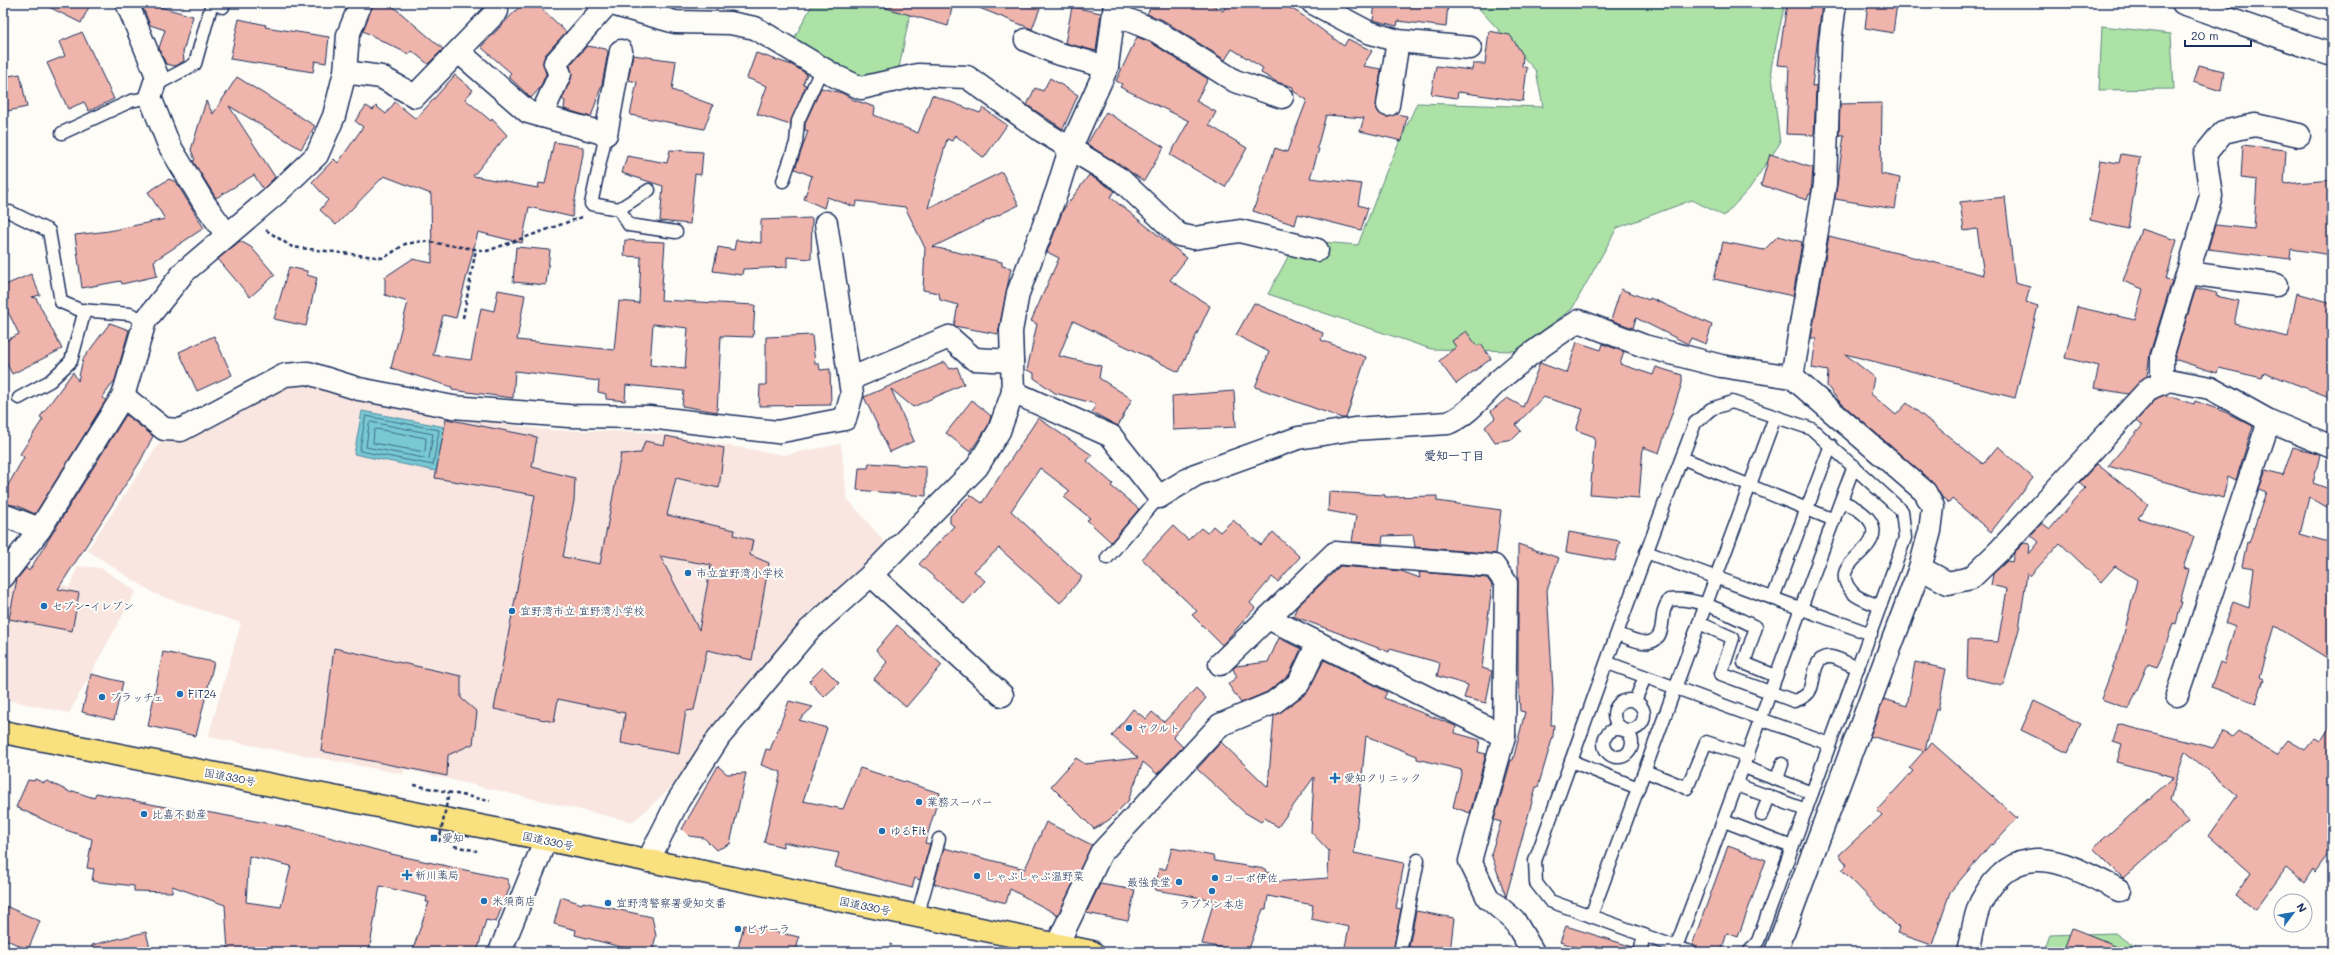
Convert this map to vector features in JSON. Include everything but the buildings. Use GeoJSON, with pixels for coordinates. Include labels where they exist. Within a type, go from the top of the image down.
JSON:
{"type":"FeatureCollection","features":[{"type":"Feature","properties":{"kind":"highway","name":"国道330号"},"geometry":{"type":"LineString","coordinates":[[3,732],[500,830],[545,841],[1092,952]]}},
{"type":"Feature","properties":{"kind":"street"},"geometry":{"type":"LineString","coordinates":[[128,3],[157,76],[151,92],[169,145],[204,203],[227,235]]}},
{"type":"Feature","properties":{"kind":"street"},"geometry":{"type":"LineString","coordinates":[[3,577],[40,529],[123,396],[145,321],[184,272],[251,215],[317,155],[334,116],[345,72],[348,34],[362,3]]}},
{"type":"Feature","properties":{"kind":"street"},"geometry":{"type":"LineString","coordinates":[[541,116],[560,74],[555,63],[608,3],[675,22],[730,23],[755,28],[822,68],[861,88],[918,75],[967,77],[1042,131],[1120,179],[1179,235],[1194,238],[1240,231],[1317,250]]}},
{"type":"Feature","properties":{"kind":"street"},"geometry":{"type":"LineString","coordinates":[[1313,3],[1368,32],[1398,41],[1470,48]]}},
{"type":"Feature","properties":{"kind":"street"},"geometry":{"type":"LineString","coordinates":[[1792,377],[1825,184],[1830,43],[1835,3]]}},
{"type":"Feature","properties":{"kind":"street"},"geometry":{"type":"LineString","coordinates":[[2183,3],[2332,55]]}},
{"type":"Feature","properties":{"kind":"street"},"geometry":{"type":"LineString","coordinates":[[648,861],[678,802],[720,737],[808,631],[870,575],[976,467],[999,431],[1013,392],[1011,331],[1018,293],[1057,191],[1070,149],[1106,67],[1115,9],[1156,31],[1234,81],[1282,97]]}},
{"type":"Feature","properties":{"kind":"street"},"geometry":{"type":"LineString","coordinates":[[345,72],[382,77],[415,96],[497,11]]}},
{"type":"Feature","properties":{"kind":"street"},"geometry":{"type":"LineString","coordinates":[[1026,40],[1056,53],[1106,67]]}},
{"type":"Feature","properties":{"kind":"street"},"geometry":{"type":"LineString","coordinates":[[1388,105],[1398,41]]}},
{"type":"Feature","properties":{"kind":"street"},"geometry":{"type":"LineString","coordinates":[[459,52],[528,112],[606,134],[621,51]]}},
{"type":"Feature","properties":{"kind":"street"},"geometry":{"type":"LineString","coordinates":[[2162,383],[2162,357],[2211,196],[2205,154],[2223,132],[2255,125],[2299,135]]}},
{"type":"Feature","properties":{"kind":"street"},"geometry":{"type":"LineString","coordinates":[[123,396],[164,429],[181,430],[285,375],[308,373],[359,389],[453,407],[569,416],[649,417],[777,432],[845,419],[852,394],[826,223]]}},
{"type":"Feature","properties":{"kind":"street"},"geometry":{"type":"LineString","coordinates":[[2188,273],[2276,286]]}},
{"type":"Feature","properties":{"kind":"street"},"geometry":{"type":"LineString","coordinates":[[1013,392],[1111,436],[1159,497],[1195,475],[1298,438],[1354,428],[1448,423],[1460,418],[1498,382],[1550,339],[1579,321],[1644,346],[1721,366],[1792,377],[1925,492],[1933,507],[1930,531],[1920,568],[1776,952]]}},
{"type":"Feature","properties":{"kind":"street"},"geometry":{"type":"LineString","coordinates":[[850,379],[949,337],[974,359],[1012,360]]}},
{"type":"Feature","properties":{"kind":"street"},"geometry":{"type":"LineString","coordinates":[[1920,568],[1948,583],[1971,578],[1999,551],[2150,388],[2169,380],[2210,388],[2269,421],[2332,447]]}},
{"type":"Feature","properties":{"kind":"street"},"geometry":{"type":"LineString","coordinates":[[2177,695],[2269,421]]}},
{"type":"Feature","properties":{"kind":"street"},"geometry":{"type":"LineString","coordinates":[[3,515],[40,529]]}},
{"type":"Feature","properties":{"kind":"street"},"geometry":{"type":"LineString","coordinates":[[1220,664],[1335,553],[1494,566],[1506,583],[1504,736],[1470,861],[1488,898],[1514,920],[1533,952]]}},
{"type":"Feature","properties":{"kind":"street"},"geometry":{"type":"LineString","coordinates":[[870,575],[1002,695]]}},
{"type":"Feature","properties":{"kind":"street"},"geometry":{"type":"LineString","coordinates":[[1268,618],[1504,736]]}},
{"type":"Feature","properties":{"kind":"street"},"geometry":{"type":"LineString","coordinates":[[1057,945],[1101,853],[1220,725],[1273,703],[1298,683],[1318,643]]}},
{"type":"Feature","properties":{"kind":"street"},"geometry":{"type":"LineString","coordinates":[[500,952],[545,841]]}},
{"type":"Feature","properties":{"kind":"street"},"geometry":{"type":"LineString","coordinates":[[1968,952],[1980,902],[1997,879],[2016,864],[2035,859],[2066,864],[2119,890]]}},
{"type":"Feature","properties":{"kind":"lane"},"geometry":{"type":"LineString","coordinates":[[62,133],[151,92],[195,64],[212,3],[223,7]]}},
{"type":"Feature","properties":{"kind":"lane"},"geometry":{"type":"LineString","coordinates":[[2293,3],[2332,16]]}},
{"type":"Feature","properties":{"kind":"lane"},"geometry":{"type":"LineString","coordinates":[[783,181],[796,142],[798,121],[822,68]]}},
{"type":"Feature","properties":{"kind":"lane"},"geometry":{"type":"LineString","coordinates":[[606,134],[591,204],[619,209],[649,190]]}},
{"type":"Feature","properties":{"kind":"lane"},"geometry":{"type":"LineString","coordinates":[[619,209],[628,225],[676,232]]}},
{"type":"Feature","properties":{"kind":"lane"},"geometry":{"type":"LineString","coordinates":[[10,212],[49,232],[61,302],[85,310],[130,314],[145,321]]}},
{"type":"Feature","properties":{"kind":"lane"},"geometry":{"type":"LineString","coordinates":[[19,398],[50,381],[71,361],[85,310]]}},
{"type":"Feature","properties":{"kind":"lane"},"geometry":{"type":"LineString","coordinates":[[1690,952],[1550,901],[1536,883],[1534,860],[1572,761],[1608,663],[1646,552],[1695,423],[1711,409],[1732,402],[1812,429],[1902,511],[1905,538],[1758,941],[1749,952]]}},
{"type":"Feature","properties":{"kind":"lane"},"geometry":{"type":"LineString","coordinates":[[1591,916],[1705,604],[1776,417]]}},
{"type":"Feature","properties":{"kind":"lane"},"geometry":{"type":"LineString","coordinates":[[1773,598],[1806,508],[1831,446]]}},
{"type":"Feature","properties":{"kind":"lane"},"geometry":{"type":"LineString","coordinates":[[1682,458],[1834,520]]}},
{"type":"Feature","properties":{"kind":"lane"},"geometry":{"type":"LineString","coordinates":[[1676,947],[1746,762],[1800,608],[1854,466]]}},
{"type":"Feature","properties":{"kind":"lane"},"geometry":{"type":"LineString","coordinates":[[1107,558],[1159,497]]}},
{"type":"Feature","properties":{"kind":"lane"},"geometry":{"type":"LineString","coordinates":[[1841,501],[1860,509],[1867,516],[1872,532],[1868,545],[1850,561],[1846,569],[1846,582],[1853,594],[1880,606]]}},
{"type":"Feature","properties":{"kind":"lane"},"geometry":{"type":"LineString","coordinates":[[1646,552],[1871,634]]}},
{"type":"Feature","properties":{"kind":"lane"},"geometry":{"type":"LineString","coordinates":[[1618,634],[1644,644],[1654,640],[1660,631],[1662,610],[1669,600],[1682,598],[1705,604],[1756,627],[1744,663],[1776,676]]}},
{"type":"Feature","properties":{"kind":"lane"},"geometry":{"type":"LineString","coordinates":[[1699,623],[1733,638],[1721,674],[1770,694],[1794,701],[1803,698],[1811,689],[1816,666],[1824,658],[1831,657],[1858,668]]}},
{"type":"Feature","properties":{"kind":"lane"},"geometry":{"type":"LineString","coordinates":[[1608,663],[1829,744]]}},
{"type":"Feature","properties":{"kind":"lane"},"geometry":{"type":"LineString","coordinates":[[1635,701],[1644,677]]}},
{"type":"Feature","properties":{"kind":"lane"},"geometry":{"type":"LineString","coordinates":[[1625,730],[1616,729],[1605,737],[1606,750],[1613,756],[1622,756],[1632,746],[1631,737],[1625,730],[1616,724],[1614,719],[1615,709],[1622,702],[1635,701],[1642,707],[1643,722],[1635,729],[1625,730]]}},
{"type":"Feature","properties":{"kind":"lane"},"geometry":{"type":"LineString","coordinates":[[1645,771],[1687,788],[1706,742],[1777,779],[1812,793]]}},
{"type":"Feature","properties":{"kind":"lane"},"geometry":{"type":"LineString","coordinates":[[1606,775],[1613,756]]}},
{"type":"Feature","properties":{"kind":"lane"},"geometry":{"type":"LineString","coordinates":[[1572,761],[1638,788]]}},
{"type":"Feature","properties":{"kind":"lane"},"geometry":{"type":"LineString","coordinates":[[1777,779],[1782,764]]}},
{"type":"Feature","properties":{"kind":"lane"},"geometry":{"type":"LineString","coordinates":[[1737,785],[1806,810]]}},
{"type":"Feature","properties":{"kind":"lane"},"geometry":{"type":"LineString","coordinates":[[1762,815],[1769,796]]}},
{"type":"Feature","properties":{"kind":"lane"},"geometry":{"type":"LineString","coordinates":[[1724,821],[1792,847]]}},
{"type":"Feature","properties":{"kind":"lane"},"geometry":{"type":"LineString","coordinates":[[917,917],[939,839]]}},
{"type":"Feature","properties":{"kind":"lane"},"geometry":{"type":"LineString","coordinates":[[1400,952],[1418,860]]}},
{"type":"Feature","properties":{"kind":"lane"},"geometry":{"type":"LineString","coordinates":[[1640,952],[1644,935]]}},
{"type":"Feature","properties":{"kind":"path"},"geometry":{"type":"LineString","coordinates":[[251,215],[268,231],[292,247],[384,258],[405,244],[423,241],[487,251],[585,216],[591,204]]}},
{"type":"Feature","properties":{"kind":"path"},"geometry":{"type":"LineString","coordinates":[[463,318],[476,249]]}},
{"type":"Feature","properties":{"kind":"path"},"geometry":{"type":"LineString","coordinates":[[414,785],[490,801]]}},
{"type":"Feature","properties":{"kind":"path"},"geometry":{"type":"LineString","coordinates":[[449,792],[439,842],[477,851]]}},
{"type":"Feature","properties":{"kind":"path"},"geometry":{"type":"LineString","coordinates":[[888,952],[891,944]]}},
{"type":"Feature","properties":{"kind":"shaded area","name":"宜野湾市立 宜野湾小学校"},"geometry":{"type":"Polygon","coordinates":[[[292,381],[328,388],[349,399],[543,430],[647,432],[784,455],[841,444],[847,498],[891,550],[680,779],[633,822],[405,769],[403,774],[208,737],[241,623],[155,594],[87,550],[161,441],[191,433],[292,381]]]}},
{"type":"Feature","properties":{"kind":"shaded area"},"geometry":{"type":"Polygon","coordinates":[[[26,564],[69,588],[78,566],[101,568],[136,591],[69,713],[3,699],[3,596],[26,564]]]}},
{"type":"Feature","properties":{"kind":"green space"},"geometry":{"type":"Polygon","coordinates":[[[813,3],[912,3],[898,73],[862,82],[834,70],[794,39],[813,3]]]}},
{"type":"Feature","properties":{"kind":"green space"},"geometry":{"type":"Polygon","coordinates":[[[1474,3],[1785,3],[1771,68],[1780,143],[1749,189],[1724,216],[1692,200],[1617,228],[1572,309],[1515,351],[1431,349],[1268,294],[1297,240],[1358,245],[1386,172],[1417,103],[1543,107],[1536,71],[1474,3]]]}},
{"type":"Feature","properties":{"kind":"green space"},"geometry":{"type":"Polygon","coordinates":[[[2102,26],[2171,34],[2174,89],[2099,90],[2102,26]]]}},
{"type":"Feature","properties":{"kind":"green space"},"geometry":{"type":"Polygon","coordinates":[[[2115,933],[2141,952],[2043,952],[2050,935],[2115,933]]]}},
{"type":"Feature","properties":{"kind":"water"},"geometry":{"type":"Polygon","coordinates":[[[362,411],[445,427],[436,471],[354,454],[362,411]]]}},
{"type":"Feature","properties":{"kind":"place","name":"市立宜野湾小学校"},"geometry":{"type":"Point","coordinates":[688,573]}},
{"type":"Feature","properties":{"kind":"place","name":"セブン-イレブン"},"geometry":{"type":"Point","coordinates":[44,606]}},
{"type":"Feature","properties":{"kind":"place","name":"宜野湾市立 宜野湾小学校"},"geometry":{"type":"Point","coordinates":[512,611]}},
{"type":"Feature","properties":{"kind":"place","name":"FiT24"},"geometry":{"type":"Point","coordinates":[180,694]}},
{"type":"Feature","properties":{"kind":"place","name":"ブラッチェ"},"geometry":{"type":"Point","coordinates":[102,697]}},
{"type":"Feature","properties":{"kind":"place","name":"ヤクルト"},"geometry":{"type":"Point","coordinates":[1129,728]}},
{"type":"Feature","properties":{"kind":"place","name":"愛知クリニック"},"geometry":{"type":"Point","coordinates":[1335,778]}},
{"type":"Feature","properties":{"kind":"place","name":"業務スーパー"},"geometry":{"type":"Point","coordinates":[919,802]}},
{"type":"Feature","properties":{"kind":"place","name":"比嘉不動産"},"geometry":{"type":"Point","coordinates":[144,814]}},
{"type":"Feature","properties":{"kind":"place","name":"ゆるFit"},"geometry":{"type":"Point","coordinates":[882,831]}},
{"type":"Feature","properties":{"kind":"place","name":"愛知"},"geometry":{"type":"Point","coordinates":[434,838]}},
{"type":"Feature","properties":{"kind":"place","name":"新川薬局"},"geometry":{"type":"Point","coordinates":[407,875]}},
{"type":"Feature","properties":{"kind":"place","name":"しゃぶしゃぶ温野菜"},"geometry":{"type":"Point","coordinates":[977,876]}},
{"type":"Feature","properties":{"kind":"place","name":"コーポ伊佐"},"geometry":{"type":"Point","coordinates":[1215,878]}},
{"type":"Feature","properties":{"kind":"place","name":"最強食堂"},"geometry":{"type":"Point","coordinates":[1179,882]}},
{"type":"Feature","properties":{"kind":"place","name":"ラブメン本店"},"geometry":{"type":"Point","coordinates":[1212,891]}},
{"type":"Feature","properties":{"kind":"place","name":"米須商店"},"geometry":{"type":"Point","coordinates":[484,901]}},
{"type":"Feature","properties":{"kind":"place","name":"宜野湾警察署愛知交番"},"geometry":{"type":"Point","coordinates":[608,903]}},
{"type":"Feature","properties":{"kind":"place","name":"ピザーラ"},"geometry":{"type":"Point","coordinates":[738,929]}},
{"type":"Feature","properties":{"kind":"district","name":"愛知一丁目"},"geometry":{"type":"Point","coordinates":[1454,456]}}]}
